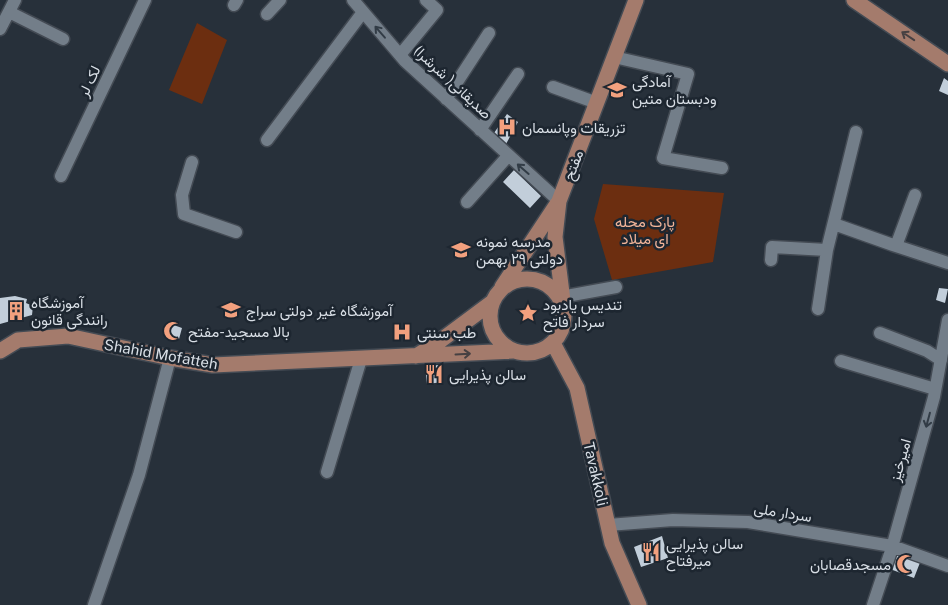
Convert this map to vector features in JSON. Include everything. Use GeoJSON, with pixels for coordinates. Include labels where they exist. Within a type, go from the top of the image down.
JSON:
{"type":"FeatureCollection","features":[{"type":"Feature","properties":{"kind":"main road","name":"مفتح"},"geometry":{"type":"LineString","coordinates":[[562,303],[555,237],[559,201],[636,0]]}},
{"type":"Feature","properties":{"kind":"main road"},"geometry":{"type":"LineString","coordinates":[[854,0],[948,64]]}},
{"type":"Feature","properties":{"kind":"main road"},"geometry":{"type":"LineString","coordinates":[[414,356],[440,341],[491,303],[559,201]]}},
{"type":"Feature","properties":{"kind":"main road"},"geometry":{"type":"LineString","coordinates":[[491,303],[489,314],[493,331],[503,345],[514,351],[524,353],[544,349],[553,343],[560,333],[564,321],[562,303],[551,287],[539,280],[526,278],[513,280],[502,287]]}},
{"type":"Feature","properties":{"kind":"main road","name":"Shahid Mofatteh"},"geometry":{"type":"LineString","coordinates":[[0,351],[18,340],[68,336],[170,358],[213,365],[514,351]]}},
{"type":"Feature","properties":{"kind":"main road","name":"Tavakkoli"},"geometry":{"type":"LineString","coordinates":[[553,343],[577,388],[612,543],[639,605]]}},
{"type":"Feature","properties":{"kind":"street","name":"لک لر"},"geometry":{"type":"LineString","coordinates":[[61,176],[145,0]]}},
{"type":"Feature","properties":{"kind":"street"},"geometry":{"type":"LineString","coordinates":[[267,14],[280,0]]}},
{"type":"Feature","properties":{"kind":"street","name":"(شرشرا )صدیقانی"},"geometry":{"type":"LineString","coordinates":[[353,0],[400,55],[559,201]]}},
{"type":"Feature","properties":{"kind":"street"},"geometry":{"type":"LineString","coordinates":[[400,55],[437,10],[426,0]]}},
{"type":"Feature","properties":{"kind":"street"},"geometry":{"type":"LineString","coordinates":[[0,29],[12,6],[62,40]]}},
{"type":"Feature","properties":{"kind":"street"},"geometry":{"type":"LineString","coordinates":[[267,140],[363,12]]}},
{"type":"Feature","properties":{"kind":"street"},"geometry":{"type":"LineString","coordinates":[[446,99],[489,33]]}},
{"type":"Feature","properties":{"kind":"street"},"geometry":{"type":"LineString","coordinates":[[614,57],[688,74],[663,158],[722,168]]}},
{"type":"Feature","properties":{"kind":"street"},"geometry":{"type":"LineString","coordinates":[[480,130],[518,74]]}},
{"type":"Feature","properties":{"kind":"street"},"geometry":{"type":"LineString","coordinates":[[553,87],[596,103]]}},
{"type":"Feature","properties":{"kind":"street"},"geometry":{"type":"LineString","coordinates":[[818,309],[827,250],[856,132]]}},
{"type":"Feature","properties":{"kind":"street"},"geometry":{"type":"LineString","coordinates":[[467,202],[508,156]]}},
{"type":"Feature","properties":{"kind":"street"},"geometry":{"type":"LineString","coordinates":[[192,162],[182,195],[184,214],[236,232]]}},
{"type":"Feature","properties":{"kind":"street"},"geometry":{"type":"LineString","coordinates":[[896,246],[915,194]]}},
{"type":"Feature","properties":{"kind":"street"},"geometry":{"type":"LineString","coordinates":[[834,224],[948,262]]}},
{"type":"Feature","properties":{"kind":"street"},"geometry":{"type":"LineString","coordinates":[[771,260],[772,247],[827,250]]}},
{"type":"Feature","properties":{"kind":"street"},"geometry":{"type":"LineString","coordinates":[[562,303],[616,287]]}},
{"type":"Feature","properties":{"kind":"street","name":"امیرخیز"},"geometry":{"type":"LineString","coordinates":[[873,605],[892,546],[936,389],[948,320]]}},
{"type":"Feature","properties":{"kind":"street"},"geometry":{"type":"LineString","coordinates":[[880,333],[927,351],[941,360]]}},
{"type":"Feature","properties":{"kind":"street"},"geometry":{"type":"LineString","coordinates":[[94,605],[139,475],[170,358]]}},
{"type":"Feature","properties":{"kind":"street"},"geometry":{"type":"LineString","coordinates":[[327,472],[362,359]]}},
{"type":"Feature","properties":{"kind":"street"},"geometry":{"type":"LineString","coordinates":[[841,361],[936,389]]}},
{"type":"Feature","properties":{"kind":"street","name":"سردار ملی"},"geometry":{"type":"LineString","coordinates":[[608,525],[672,520],[748,522],[892,546],[948,566]]}},
{"type":"Feature","properties":{"kind":"green space"},"geometry":{"type":"Polygon","coordinates":[[[197,23],[227,40],[202,104],[169,90],[197,23]]]}},
{"type":"Feature","properties":{"kind":"green space","name":"پارک محله ای میلاد"},"geometry":{"type":"Polygon","coordinates":[[[603,184],[724,193],[713,262],[612,280],[594,219],[603,184]]]}},
{"type":"Feature","properties":{"kind":"building"},"geometry":{"type":"Polygon","coordinates":[[[944,78],[948,81],[948,95],[939,91],[944,78]]]}},
{"type":"Feature","properties":{"kind":"building","name":"تزریقات وپانسمان"},"geometry":{"type":"Polygon","coordinates":[[[507,114],[518,122],[506,144],[494,133],[507,114]]]}},
{"type":"Feature","properties":{"kind":"building"},"geometry":{"type":"Polygon","coordinates":[[[514,170],[541,196],[530,208],[503,182],[514,170]]]}},
{"type":"Feature","properties":{"kind":"building"},"geometry":{"type":"Polygon","coordinates":[[[939,288],[948,289],[945,303],[936,300],[939,288]]]}},
{"type":"Feature","properties":{"kind":"building","name":"آموزشگاه رانندگی قانون"},"geometry":{"type":"Polygon","coordinates":[[[15,296],[27,299],[26,303],[33,306],[32,315],[0,324],[0,298],[15,296]]]}},
{"type":"Feature","properties":{"kind":"building","name":"بالا مسجید-مفتح"},"geometry":{"type":"Polygon","coordinates":[[[168,323],[182,328],[179,339],[164,334],[168,323]]]}},
{"type":"Feature","properties":{"kind":"building","name":"سالن پذیرایی"},"geometry":{"type":"Polygon","coordinates":[[[440,365],[443,382],[427,384],[425,366],[440,365]]]}},
{"type":"Feature","properties":{"kind":"building","name":"سالن پذیرایی میرفتاح"},"geometry":{"type":"Polygon","coordinates":[[[662,536],[668,558],[641,567],[634,547],[662,536]]]}},
{"type":"Feature","properties":{"kind":"building","name":"مسجدقصابان"},"geometry":{"type":"Polygon","coordinates":[[[897,551],[921,560],[914,578],[890,569],[897,551]]]}},
{"type":"Feature","properties":{"kind":"place","name":"آمادگی ودبستان متین"},"geometry":{"type":"Point","coordinates":[617,90]}},
{"type":"Feature","properties":{"kind":"place","name":"تزریقات وپانسمان"},"geometry":{"type":"Point","coordinates":[507,127]}},
{"type":"Feature","properties":{"kind":"place","name":"مدرسه نمونه دولتی ۲۹ بهمن"},"geometry":{"type":"Point","coordinates":[461,250]}},
{"type":"Feature","properties":{"kind":"place","name":"آموزشگاه غیر دولتی سراج"},"geometry":{"type":"Point","coordinates":[231,310]}},
{"type":"Feature","properties":{"kind":"place","name":"آموزشگاه رانندگی قانون"},"geometry":{"type":"Point","coordinates":[16,311]}},
{"type":"Feature","properties":{"kind":"place","name":"تندیس یادبود سردار فاتح"},"geometry":{"type":"Point","coordinates":[528,313]}},
{"type":"Feature","properties":{"kind":"place","name":"بالا مسجید-مفتح"},"geometry":{"type":"Point","coordinates":[173,331]}},
{"type":"Feature","properties":{"kind":"place","name":"طب سنتی"},"geometry":{"type":"Point","coordinates":[402,332]}},
{"type":"Feature","properties":{"kind":"place","name":"سالن پذیرایی"},"geometry":{"type":"Point","coordinates":[434,374]}},
{"type":"Feature","properties":{"kind":"place","name":"سالن پذیرایی میرفتاح"},"geometry":{"type":"Point","coordinates":[651,552]}},
{"type":"Feature","properties":{"kind":"place","name":"مسجدقصابان"},"geometry":{"type":"Point","coordinates":[906,564]}}]}
